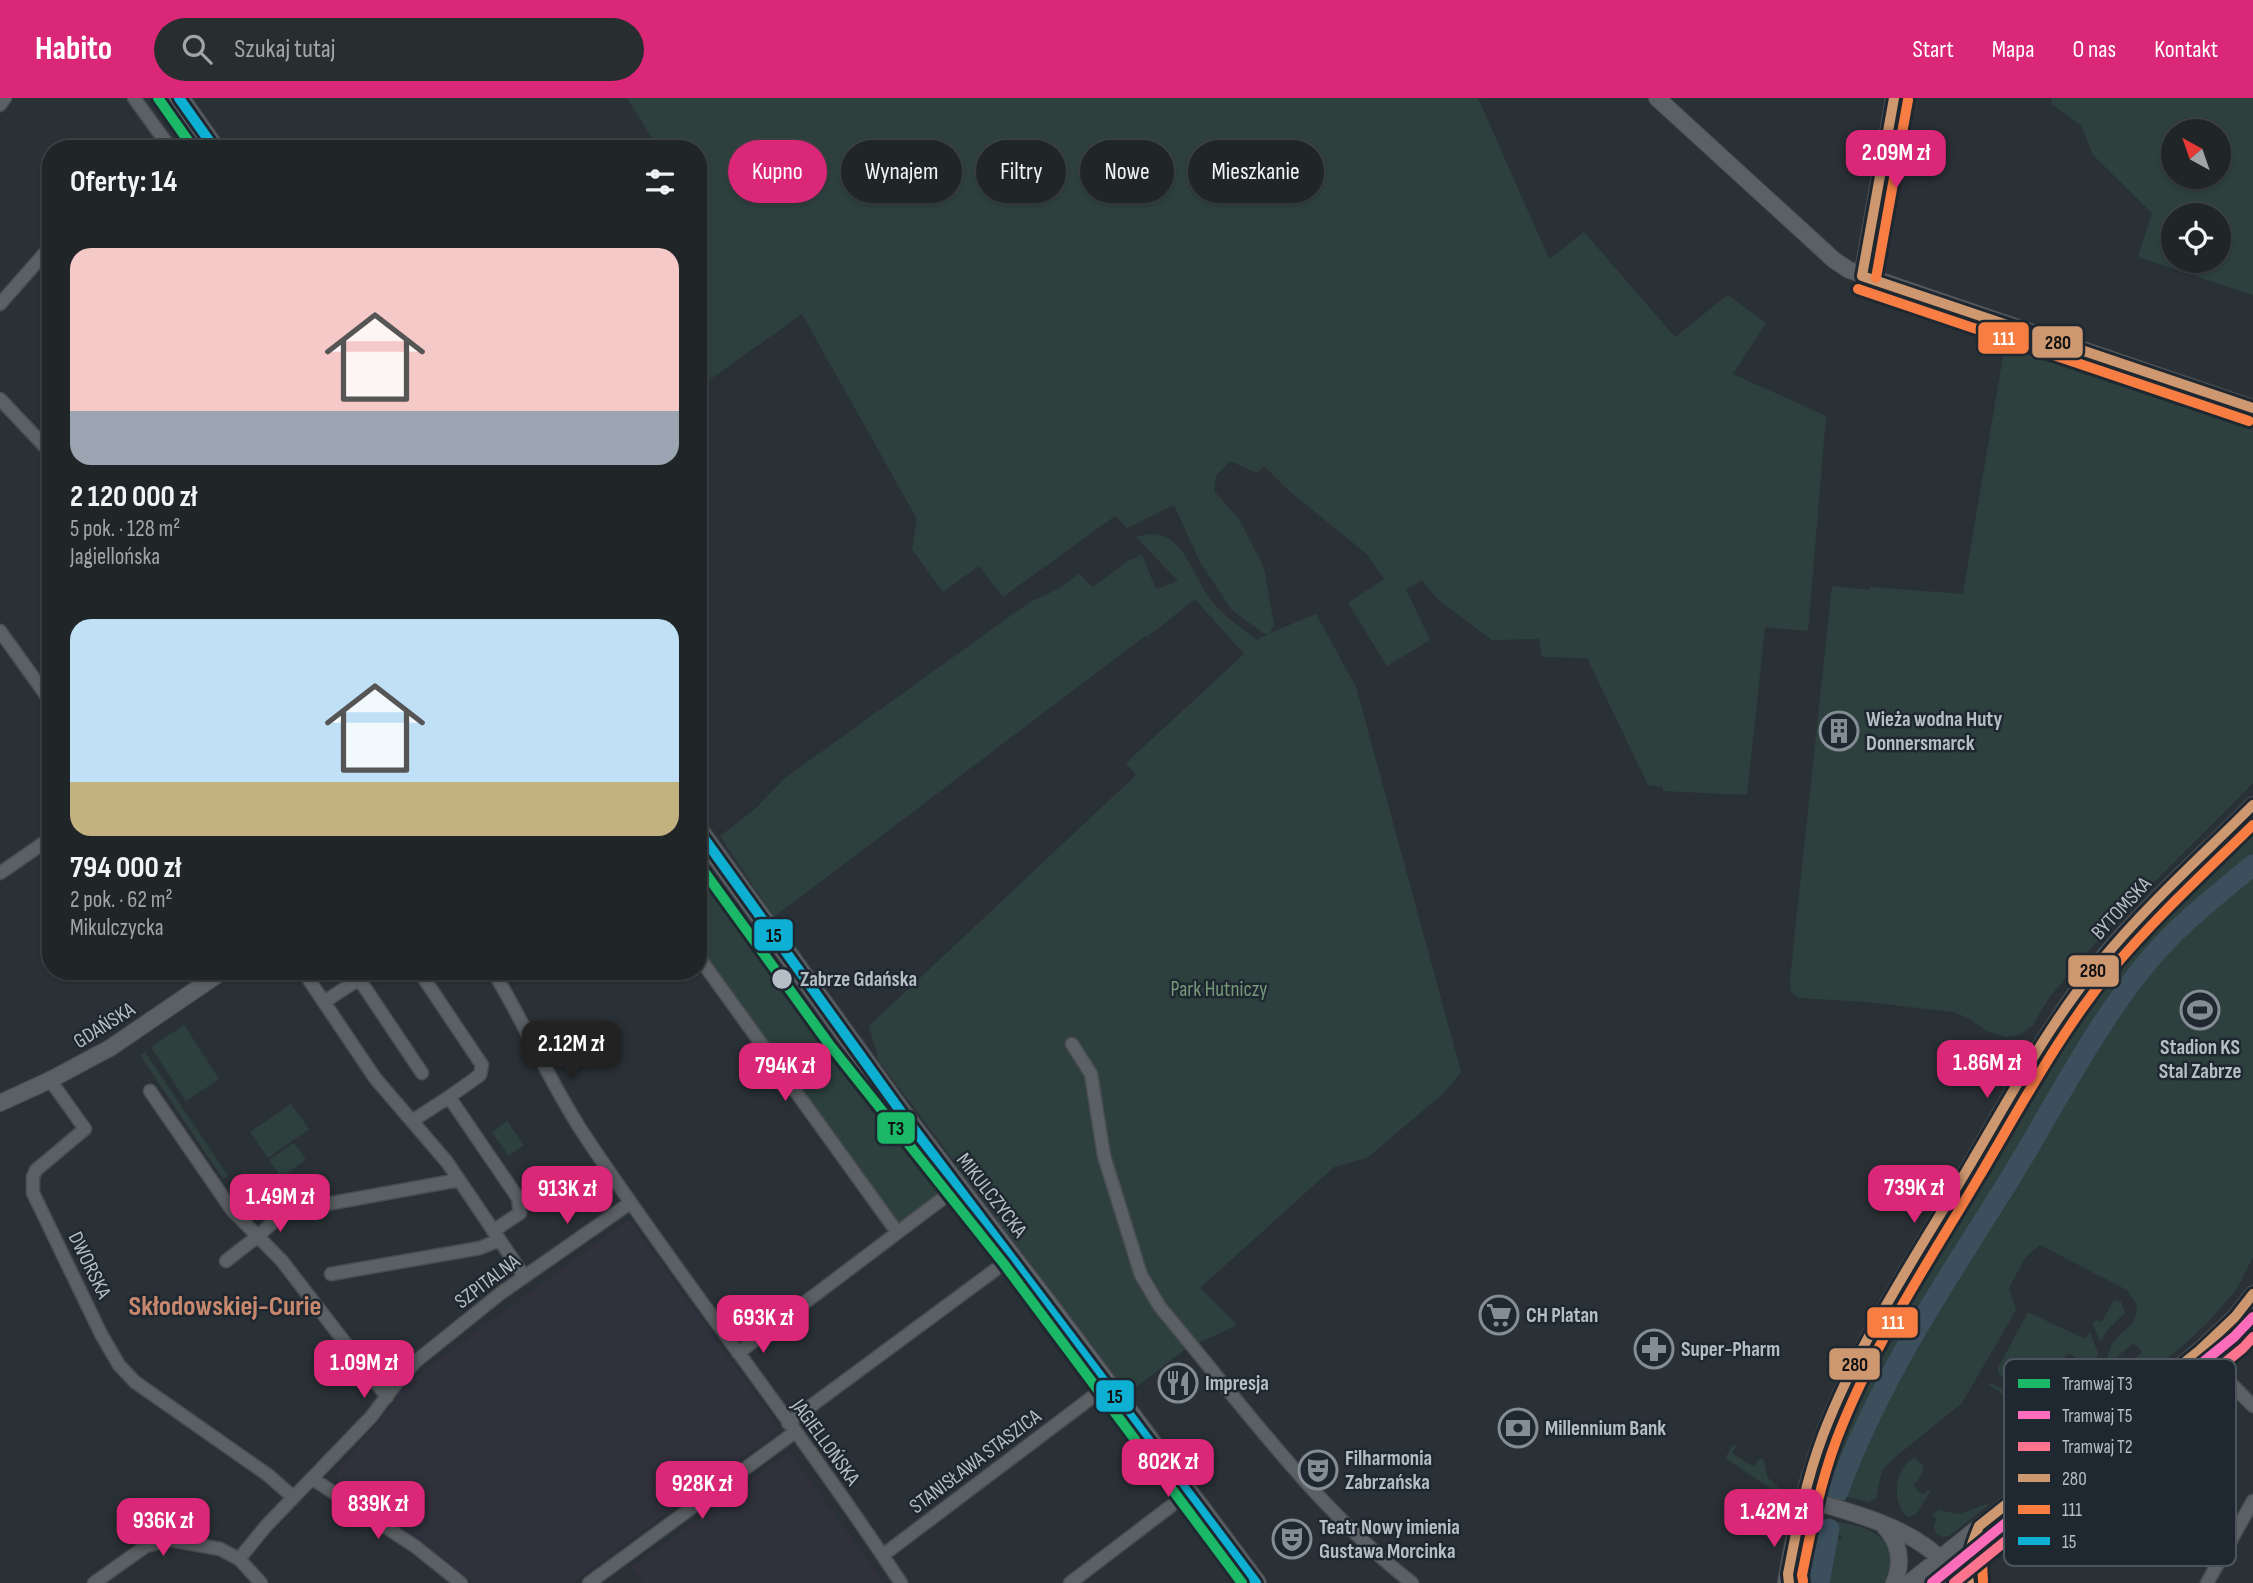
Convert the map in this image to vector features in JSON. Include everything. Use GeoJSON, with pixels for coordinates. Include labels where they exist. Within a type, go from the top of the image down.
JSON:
{"type":"FeatureCollection","features":[{"type":"Feature","properties":{"kind":"main road"},"geometry":{"type":"LineString","coordinates":[[179,98],[209,140]]}},
{"type":"Feature","properties":{"kind":"main road","name":"MIKULCZYCKA"},"geometry":{"type":"LineString","coordinates":[[707,843],[859,1055],[1256,1583]]}},
{"type":"Feature","properties":{"kind":"street"},"geometry":{"type":"LineString","coordinates":[[0,105],[5,98]]}},
{"type":"Feature","properties":{"kind":"street"},"geometry":{"type":"LineString","coordinates":[[134,98],[161,140]]}},
{"type":"Feature","properties":{"kind":"street"},"geometry":{"type":"LineString","coordinates":[[1657,98],[1834,260],[1862,276],[2253,408]]}},
{"type":"Feature","properties":{"kind":"street"},"geometry":{"type":"LineString","coordinates":[[1862,276],[1894,98]]}},
{"type":"Feature","properties":{"kind":"street"},"geometry":{"type":"LineString","coordinates":[[0,304],[42,256]]}},
{"type":"Feature","properties":{"kind":"street"},"geometry":{"type":"LineString","coordinates":[[0,399],[42,443]]}},
{"type":"Feature","properties":{"kind":"street"},"geometry":{"type":"LineString","coordinates":[[0,631],[42,689]]}},
{"type":"Feature","properties":{"kind":"street","name":"BYTOMSKA"},"geometry":{"type":"LineString","coordinates":[[1788,1580],[1803,1498],[1828,1423],[1869,1338],[2056,1022],[2077,991],[2123,935],[2253,805]]}},
{"type":"Feature","properties":{"kind":"street"},"geometry":{"type":"LineString","coordinates":[[0,873],[42,844]]}},
{"type":"Feature","properties":{"kind":"street"},"geometry":{"type":"LineString","coordinates":[[707,968],[897,1232]]}},
{"type":"Feature","properties":{"kind":"street","name":"GDAŃSKA"},"geometry":{"type":"LineString","coordinates":[[0,1103],[50,1080],[123,1040],[210,980]]}},
{"type":"Feature","properties":{"kind":"street"},"geometry":{"type":"LineString","coordinates":[[309,980],[375,1078],[436,1147],[524,1276]]}},
{"type":"Feature","properties":{"kind":"street"},"geometry":{"type":"LineString","coordinates":[[324,1002],[357,980]]}},
{"type":"Feature","properties":{"kind":"street"},"geometry":{"type":"LineString","coordinates":[[360,980],[422,1073]]}},
{"type":"Feature","properties":{"kind":"street"},"geometry":{"type":"LineString","coordinates":[[412,1121],[480,1075],[482,1065],[425,980]]}},
{"type":"Feature","properties":{"kind":"street","name":"JAGIELLOŃSKA"},"geometry":{"type":"LineString","coordinates":[[498,980],[557,1090],[630,1203],[901,1583]]}},
{"type":"Feature","properties":{"kind":"street"},"geometry":{"type":"LineString","coordinates":[[1073,1044],[1091,1074],[1107,1167],[1141,1275],[1160,1307],[1318,1495],[1359,1539],[1412,1583]]}},
{"type":"Feature","properties":{"kind":"street","name":"DWORSKA"},"geometry":{"type":"LineString","coordinates":[[50,1080],[85,1129],[36,1170],[33,1193],[110,1350],[135,1382],[268,1475],[293,1496]]}},
{"type":"Feature","properties":{"kind":"street"},"geometry":{"type":"LineString","coordinates":[[149,1091],[232,1210],[282,1261],[387,1397]]}},
{"type":"Feature","properties":{"kind":"street"},"geometry":{"type":"LineString","coordinates":[[331,1274],[480,1248],[520,1213],[518,1198],[449,1097]]}},
{"type":"Feature","properties":{"kind":"street"},"geometry":{"type":"LineString","coordinates":[[226,1261],[288,1211],[459,1180]]}},
{"type":"Feature","properties":{"kind":"street"},"geometry":{"type":"LineString","coordinates":[[738,1353],[958,1187]]}},
{"type":"Feature","properties":{"kind":"street","name":"SZPITALNA"},"geometry":{"type":"LineString","coordinates":[[239,1559],[293,1496],[313,1479],[372,1417],[415,1362],[524,1276],[630,1203]]}},
{"type":"Feature","properties":{"kind":"street"},"geometry":{"type":"LineString","coordinates":[[589,1583],[995,1270]]}},
{"type":"Feature","properties":{"kind":"street"},"geometry":{"type":"LineString","coordinates":[[2189,1359],[2235,1317],[2253,1294]]}},
{"type":"Feature","properties":{"kind":"street"},"geometry":{"type":"LineString","coordinates":[[2199,1351],[2207,1359]]}},
{"type":"Feature","properties":{"kind":"street"},"geometry":{"type":"LineString","coordinates":[[2236,1389],[2253,1406]]}},
{"type":"Feature","properties":{"kind":"street","name":"STANISŁAWA STASZICA"},"geometry":{"type":"LineString","coordinates":[[883,1555],[1091,1398]]}},
{"type":"Feature","properties":{"kind":"street"},"geometry":{"type":"LineString","coordinates":[[313,1479],[415,1546],[461,1583]]}},
{"type":"Feature","properties":{"kind":"street"},"geometry":{"type":"LineString","coordinates":[[1803,1498],[1883,1524],[1911,1537],[1967,1583]]}},
{"type":"Feature","properties":{"kind":"street"},"geometry":{"type":"LineString","coordinates":[[2236,1531],[2253,1501]]}},
{"type":"Feature","properties":{"kind":"street"},"geometry":{"type":"LineString","coordinates":[[1070,1583],[1171,1506]]}},
{"type":"Feature","properties":{"kind":"street"},"geometry":{"type":"LineString","coordinates":[[1909,1583],[2004,1507]]}},
{"type":"Feature","properties":{"kind":"street"},"geometry":{"type":"LineString","coordinates":[[1883,1524],[1894,1536],[1899,1551],[1899,1571],[1894,1583]]}},
{"type":"Feature","properties":{"kind":"street"},"geometry":{"type":"LineString","coordinates":[[1967,1583],[1966,1562],[1969,1548],[1979,1527]]}},
{"type":"Feature","properties":{"kind":"street"},"geometry":{"type":"LineString","coordinates":[[94,1583],[146,1546],[172,1540],[220,1549],[239,1559],[261,1583]]}},
{"type":"Feature","properties":{"kind":"street"},"geometry":{"type":"LineString","coordinates":[[2207,1583],[2217,1566]]}},
{"type":"Feature","properties":{"kind":"street"},"geometry":{"type":"LineString","coordinates":[[1914,1583],[1930,1576],[1941,1576],[1959,1583]]}},
{"type":"Feature","properties":{"kind":"shaded area"},"geometry":{"type":"Polygon","coordinates":[[[629,1219],[780,1429],[573,1583],[475,1583],[341,1488],[336,1481],[339,1468],[396,1401],[406,1384],[629,1219]]]}},
{"type":"Feature","properties":{"kind":"shaded area"},"geometry":{"type":"Polygon","coordinates":[[[789,1452],[884,1583],[644,1583],[632,1567],[789,1452]]]}},
{"type":"Feature","properties":{"kind":"green space","name":"Park Hutniczy"},"geometry":{"type":"Polygon","coordinates":[[[627,98],[1478,98],[1549,259],[1584,232],[1675,337],[1728,295],[1766,323],[1733,374],[1826,416],[1808,631],[1765,627],[1747,795],[1663,791],[1663,787],[1648,785],[1587,658],[1542,657],[1539,639],[1492,640],[1438,600],[1422,580],[1406,589],[1430,640],[1387,666],[1348,603],[1384,579],[1367,554],[1289,491],[1264,466],[1257,473],[1230,461],[1216,476],[1214,491],[1239,519],[1264,568],[1274,625],[1270,633],[1316,614],[1356,687],[1461,1072],[1445,1092],[1367,1158],[1334,1167],[1200,1288],[1237,1325],[1184,1350],[1128,1393],[879,1061],[869,1026],[1136,775],[1126,763],[1244,654],[1195,599],[774,917],[720,836],[754,810],[785,778],[1030,602],[1060,588],[1079,573],[1094,586],[1128,561],[1142,555],[1156,589],[1178,581],[1136,537],[1152,534],[1166,537],[1176,544],[1206,594],[1220,610],[1257,640],[1268,634],[1232,610],[1200,562],[1174,505],[1127,528],[1115,516],[1003,597],[979,566],[943,592],[912,549],[917,519],[802,314],[707,382],[707,140],[653,140],[627,98]]]}},
{"type":"Feature","properties":{"kind":"green space"},"geometry":{"type":"Polygon","coordinates":[[[2052,98],[2253,98],[2253,295],[2186,273],[2231,273],[2231,203],[2161,203],[2161,265],[2138,257],[2152,213],[2093,155],[2081,125],[2051,104],[2052,98]]]}},
{"type":"Feature","properties":{"kind":"green space"},"geometry":{"type":"Polygon","coordinates":[[[2006,339],[2253,423],[2253,783],[2110,926],[2051,995],[2032,1026],[2019,1035],[2006,1037],[1989,1032],[1954,1012],[1867,1002],[1799,998],[1791,992],[1790,980],[1832,586],[1963,594],[2006,339]]]}},
{"type":"Feature","properties":{"kind":"green space"},"geometry":{"type":"Polygon","coordinates":[[[2253,817],[2253,855],[2158,939],[2108,1005],[1873,1399],[1832,1493],[1824,1491],[1829,1474],[1826,1473],[1843,1428],[1902,1298],[2060,1030],[2086,992],[2129,940],[2253,817]]]}},
{"type":"Feature","properties":{"kind":"green space"},"geometry":{"type":"Polygon","coordinates":[[[707,862],[733,901],[730,904],[766,953],[759,959],[793,1007],[804,999],[778,960],[947,1186],[944,1192],[904,1223],[897,1225],[707,967],[707,862]]]}},
{"type":"Feature","properties":{"kind":"green space"},"geometry":{"type":"Polygon","coordinates":[[[2253,873],[2253,1257],[2236,1290],[2208,1322],[2166,1359],[2135,1359],[2142,1352],[2134,1343],[2114,1359],[2107,1359],[2118,1336],[2132,1324],[2137,1305],[2127,1290],[2040,1245],[2025,1258],[2009,1288],[2016,1310],[1962,1403],[1882,1470],[1876,1498],[1869,1502],[1844,1496],[1854,1469],[1900,1379],[1990,1225],[2143,976],[2194,923],[2253,873]]]}},
{"type":"Feature","properties":{"kind":"green space"},"geometry":{"type":"Polygon","coordinates":[[[184,1025],[219,1079],[186,1101],[151,1047],[184,1025]]]}},
{"type":"Feature","properties":{"kind":"green space"},"geometry":{"type":"Polygon","coordinates":[[[145,1052],[228,1176],[223,1179],[140,1055],[145,1052]]]}},
{"type":"Feature","properties":{"kind":"green space"},"geometry":{"type":"Polygon","coordinates":[[[291,1104],[309,1129],[268,1158],[250,1132],[291,1104]]]}},
{"type":"Feature","properties":{"kind":"green space"},"geometry":{"type":"Polygon","coordinates":[[[507,1121],[524,1145],[509,1156],[492,1133],[507,1121]]]}},
{"type":"Feature","properties":{"kind":"green space"},"geometry":{"type":"Polygon","coordinates":[[[294,1143],[306,1160],[281,1177],[269,1160],[294,1143]]]}},
{"type":"Feature","properties":{"kind":"green space"},"geometry":{"type":"Polygon","coordinates":[[[2114,1300],[2121,1302],[2125,1313],[2108,1329],[2100,1342],[2093,1324],[2096,1320],[2102,1322],[2114,1300]]]}},
{"type":"Feature","properties":{"kind":"green space"},"geometry":{"type":"Polygon","coordinates":[[[2028,1312],[2085,1339],[2090,1332],[2098,1353],[2096,1359],[2077,1359],[2069,1353],[2062,1359],[2004,1359],[2004,1377],[1999,1374],[1998,1368],[2028,1312]]]}},
{"type":"Feature","properties":{"kind":"green space"},"geometry":{"type":"Polygon","coordinates":[[[1990,1383],[2004,1390],[2004,1397],[1999,1391],[1988,1385],[1990,1383]]]}},
{"type":"Feature","properties":{"kind":"green space"},"geometry":{"type":"Polygon","coordinates":[[[1733,1445],[1737,1445],[1732,1453],[1754,1467],[1759,1459],[1763,1459],[1768,1478],[1781,1490],[1779,1494],[1725,1458],[1733,1445]]]}},
{"type":"Feature","properties":{"kind":"green space"},"geometry":{"type":"Polygon","coordinates":[[[1914,1458],[1923,1465],[1923,1471],[1913,1485],[1922,1495],[1928,1490],[1930,1492],[1916,1514],[1908,1517],[1900,1508],[1897,1489],[1903,1468],[1914,1458]]]}},
{"type":"Feature","properties":{"kind":"green space"},"geometry":{"type":"Polygon","coordinates":[[[1992,1502],[1949,1536],[1936,1534],[1934,1525],[1937,1519],[1933,1515],[1938,1510],[1959,1514],[1992,1502]]]}},
{"type":"Feature","properties":{"kind":"green space"},"geometry":{"type":"Polygon","coordinates":[[[1833,1522],[1871,1531],[1887,1546],[1891,1556],[1885,1583],[1825,1583],[1834,1540],[1841,1539],[1842,1536],[1822,1528],[1820,1536],[1816,1536],[1821,1538],[1813,1583],[1800,1583],[1804,1554],[1810,1537],[1815,1530],[1833,1522]]]}},
{"type":"Feature","properties":{"kind":"waterway"},"geometry":{"type":"LineString","coordinates":[[1838,1492],[1872,1413],[1912,1337],[2103,1023],[2121,996],[2166,941],[2253,865]]}},
{"type":"Feature","properties":{"kind":"waterway"},"geometry":{"type":"LineString","coordinates":[[1819,1583],[1829,1529]]}},
{"type":"Feature","properties":{"kind":"tram line","name":"T3"},"geometry":{"type":"LineString","coordinates":[[158,98],[188,140]]}},
{"type":"Feature","properties":{"kind":"tram line","name":"T3"},"geometry":{"type":"LineString","coordinates":[[707,875],[829,1044],[1004,1264],[1242,1583]]}},
{"type":"Feature","properties":{"kind":"tram line","name":"T5"},"geometry":{"type":"LineString","coordinates":[[2207,1359],[2253,1317]]}},
{"type":"Feature","properties":{"kind":"tram line","name":"T2"},"geometry":{"type":"LineString","coordinates":[[2229,1359],[2253,1337]]}},
{"type":"Feature","properties":{"kind":"tram line","name":"T5"},"geometry":{"type":"LineString","coordinates":[[1932,1583],[2004,1524]]}},
{"type":"Feature","properties":{"kind":"tram line","name":"T2"},"geometry":{"type":"LineString","coordinates":[[1954,1583],[2004,1542]]}},
{"type":"Feature","properties":{"kind":"transit line","name":"15"},"geometry":{"type":"LineString","coordinates":[[179,98],[209,140]]}},
{"type":"Feature","properties":{"kind":"transit line","name":"280"},"geometry":{"type":"LineString","coordinates":[[1862,276],[1894,98]]}},
{"type":"Feature","properties":{"kind":"transit line","name":"111"},"geometry":{"type":"LineString","coordinates":[[1876,278],[1908,100]]}},
{"type":"Feature","properties":{"kind":"transit line","name":"280"},"geometry":{"type":"LineString","coordinates":[[1862,276],[2253,408]]}},
{"type":"Feature","properties":{"kind":"transit line","name":"111"},"geometry":{"type":"LineString","coordinates":[[1858,289],[2249,421]]}},
{"type":"Feature","properties":{"kind":"transit line","name":"280"},"geometry":{"type":"LineString","coordinates":[[1789,1583],[1788,1574],[1807,1486],[1837,1400],[1889,1300],[2014,1090],[2046,1037],[2101,961],[2156,900],[2253,805]]}},
{"type":"Feature","properties":{"kind":"transit line","name":"111"},"geometry":{"type":"LineString","coordinates":[[1803,1581],[1812,1524],[1821,1490],[1830,1457],[1850,1406],[1883,1339],[2026,1097],[2058,1044],[2113,968],[2253,825]]}},
{"type":"Feature","properties":{"kind":"transit line","name":"15"},"geometry":{"type":"LineString","coordinates":[[707,842],[904,1116],[1256,1583]]}},
{"type":"Feature","properties":{"kind":"transit line","name":"280"},"geometry":{"type":"LineString","coordinates":[[2189,1359],[2235,1317],[2253,1294]]}},
{"type":"Feature","properties":{"kind":"transit line","name":"111"},"geometry":{"type":"LineString","coordinates":[[2211,1359],[2253,1317]]}},
{"type":"Feature","properties":{"kind":"transit line","name":"280"},"geometry":{"type":"LineString","coordinates":[[1969,1583],[1969,1554],[1979,1526],[2004,1506]]}},
{"type":"Feature","properties":{"kind":"transit line","name":"111"},"geometry":{"type":"LineString","coordinates":[[1983,1581],[1982,1562],[1990,1535],[2004,1524]]}},
{"type":"Feature","properties":{"kind":"place","name":"Wieża wodna Huty Donnersmarck"},"geometry":{"type":"Point","coordinates":[1839,731]}},
{"type":"Feature","properties":{"kind":"place","name":"Zabrze Gdańska"},"geometry":{"type":"Point","coordinates":[782,979]}},
{"type":"Feature","properties":{"kind":"place","name":"Stadion KS Stal Zabrze"},"geometry":{"type":"Point","coordinates":[2200,1010]}},
{"type":"Feature","properties":{"kind":"place","name":"CH Platan"},"geometry":{"type":"Point","coordinates":[1499,1315]}},
{"type":"Feature","properties":{"kind":"place","name":"Super-Pharm"},"geometry":{"type":"Point","coordinates":[1654,1349]}},
{"type":"Feature","properties":{"kind":"place","name":"Impresja"},"geometry":{"type":"Point","coordinates":[1178,1383]}},
{"type":"Feature","properties":{"kind":"place","name":"Millennium Bank"},"geometry":{"type":"Point","coordinates":[1518,1428]}},
{"type":"Feature","properties":{"kind":"place","name":"Filharmonia Zabrzańska"},"geometry":{"type":"Point","coordinates":[1318,1470]}},
{"type":"Feature","properties":{"kind":"place","name":"Teatr Nowy imienia Gustawa Morcinka"},"geometry":{"type":"Point","coordinates":[1292,1539]}},
{"type":"Feature","properties":{"kind":"district","name":"Skłodowskiej-Curie"},"geometry":{"type":"Point","coordinates":[225,1305]}}]}
